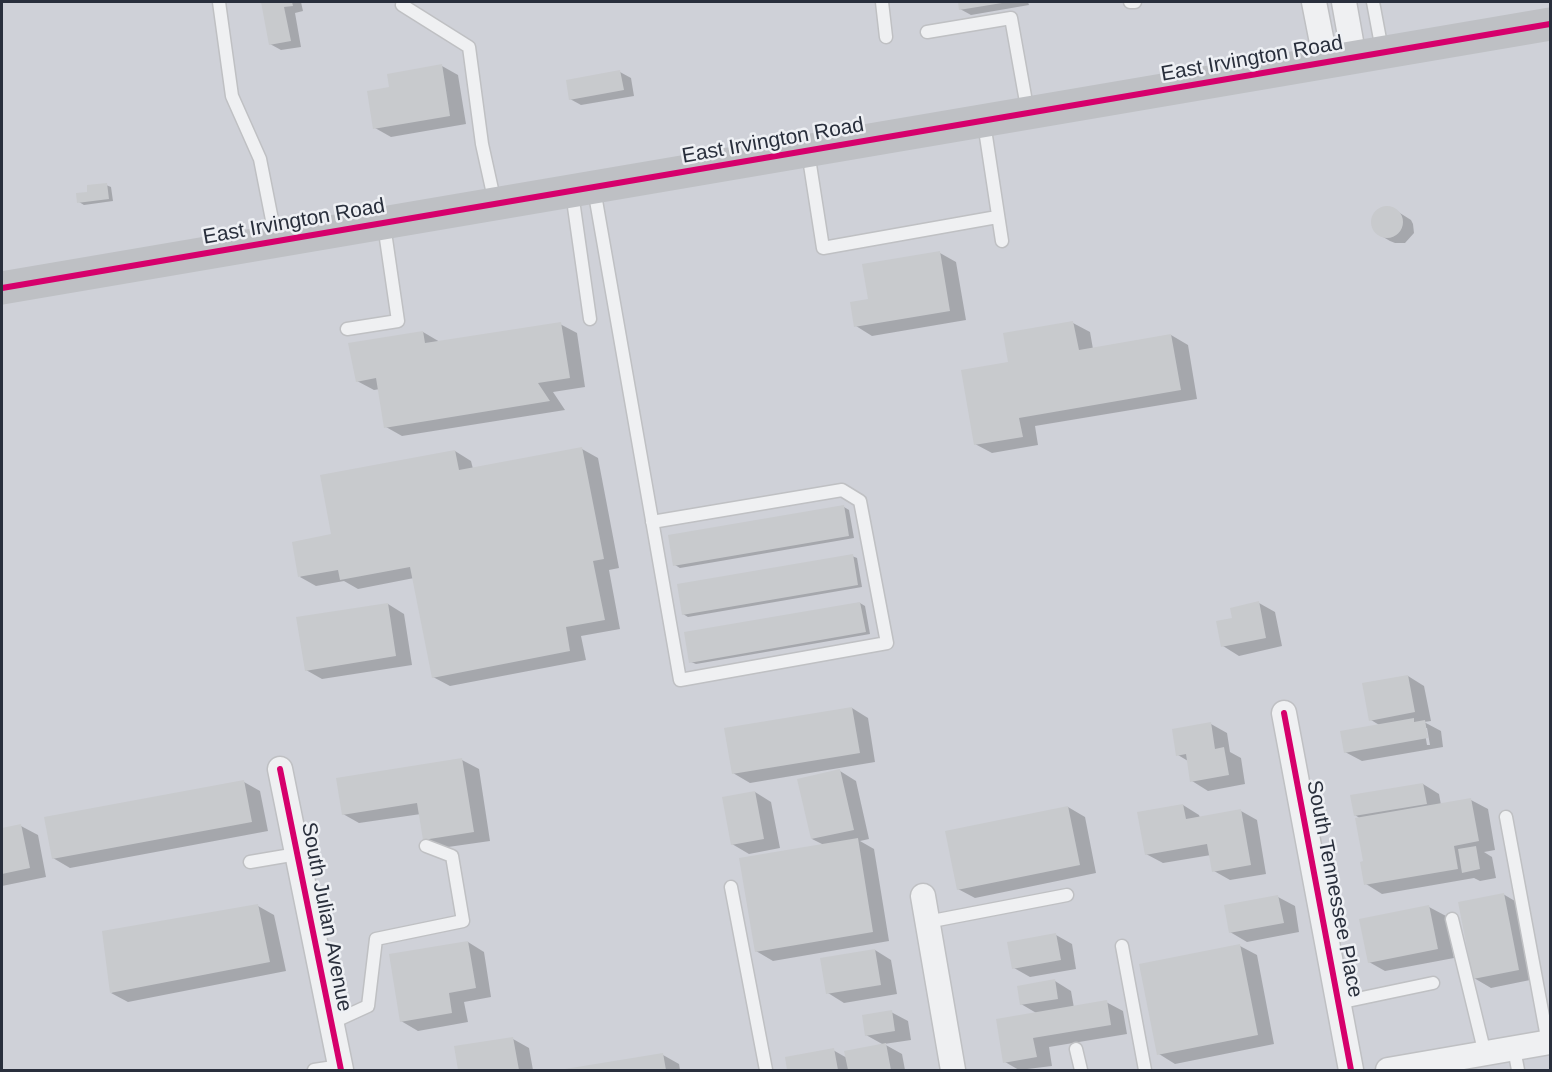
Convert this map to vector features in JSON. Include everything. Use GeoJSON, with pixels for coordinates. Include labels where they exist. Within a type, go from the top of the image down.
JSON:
{"type":"FeatureCollection","features":[{"type":"Feature","properties":{"kind":"street"},"geometry":{"type":"LineString","coordinates":[[1314,2],[1354,58]]}},
{"type":"Feature","properties":{"kind":"street"},"geometry":{"type":"LineString","coordinates":[[1344,2],[1354,58]]}},
{"type":"Feature","properties":{"kind":"street","name":"East Irvington Road"},"geometry":{"type":"LineString","coordinates":[[2,288],[1551,24]]}},
{"type":"Feature","properties":{"kind":"street","name":"South Tennessee Place"},"geometry":{"type":"LineString","coordinates":[[1284,713],[1351,1071]]}},
{"type":"Feature","properties":{"kind":"street","name":"South Julian Avenue"},"geometry":{"type":"LineString","coordinates":[[280,769],[340,1068]]}},
{"type":"Feature","properties":{"kind":"street"},"geometry":{"type":"LineString","coordinates":[[922,896],[953,1071]]}},
{"type":"Feature","properties":{"kind":"street"},"geometry":{"type":"LineString","coordinates":[[1388,1071],[1485,1054],[1516,1060],[1549,1042]]}},
{"type":"Feature","properties":{"kind":"lane"},"geometry":{"type":"LineString","coordinates":[[219,2],[232,96],[260,159],[276,242]]}},
{"type":"Feature","properties":{"kind":"lane"},"geometry":{"type":"LineString","coordinates":[[882,2],[886,38]]}},
{"type":"Feature","properties":{"kind":"lane"},"geometry":{"type":"LineString","coordinates":[[1130,2],[1135,2]]}},
{"type":"Feature","properties":{"kind":"lane"},"geometry":{"type":"LineString","coordinates":[[1354,58],[1373,2]]}},
{"type":"Feature","properties":{"kind":"lane"},"geometry":{"type":"LineString","coordinates":[[402,4],[469,47],[482,144],[495,205]]}},
{"type":"Feature","properties":{"kind":"lane"},"geometry":{"type":"LineString","coordinates":[[927,32],[1011,18],[1029,114]]}},
{"type":"Feature","properties":{"kind":"lane"},"geometry":{"type":"LineString","coordinates":[[983,122],[1002,241]]}},
{"type":"Feature","properties":{"kind":"lane"},"geometry":{"type":"LineString","coordinates":[[808,152],[823,248],[997,217]]}},
{"type":"Feature","properties":{"kind":"lane"},"geometry":{"type":"LineString","coordinates":[[583,190],[590,319]]}},
{"type":"Feature","properties":{"kind":"lane"},"geometry":{"type":"LineString","coordinates":[[583,190],[652,522],[680,680],[887,643],[860,501],[842,490],[652,522]]}},
{"type":"Feature","properties":{"kind":"lane"},"geometry":{"type":"LineString","coordinates":[[347,329],[398,321],[384,224]]}},
{"type":"Feature","properties":{"kind":"lane"},"geometry":{"type":"LineString","coordinates":[[1506,817],[1549,1042]]}},
{"type":"Feature","properties":{"kind":"lane"},"geometry":{"type":"LineString","coordinates":[[331,1023],[368,1006],[376,939],[463,921],[452,856],[426,846]]}},
{"type":"Feature","properties":{"kind":"lane"},"geometry":{"type":"LineString","coordinates":[[250,862],[297,854]]}},
{"type":"Feature","properties":{"kind":"lane"},"geometry":{"type":"LineString","coordinates":[[731,887],[766,1071]]}},
{"type":"Feature","properties":{"kind":"lane"},"geometry":{"type":"LineString","coordinates":[[927,922],[1067,895]]}},
{"type":"Feature","properties":{"kind":"lane"},"geometry":{"type":"LineString","coordinates":[[1452,919],[1485,1054]]}},
{"type":"Feature","properties":{"kind":"lane"},"geometry":{"type":"LineString","coordinates":[[1122,946],[1145,1071]]}},
{"type":"Feature","properties":{"kind":"lane"},"geometry":{"type":"LineString","coordinates":[[1338,1003],[1433,983]]}},
{"type":"Feature","properties":{"kind":"lane"},"geometry":{"type":"LineString","coordinates":[[1076,1049],[1081,1071]]}},
{"type":"Feature","properties":{"kind":"lane"},"geometry":{"type":"LineString","coordinates":[[314,1071],[340,1068]]}},
{"type":"Feature","properties":{"kind":"shaded area"},"geometry":{"type":"Polygon","coordinates":[[[2,2],[1550,2],[1550,1070],[2,1070],[2,2]]]}},
{"type":"Feature","properties":{"kind":"building"},"geometry":{"type":"Polygon","coordinates":[[[261,2],[292,2],[293,6],[284,7],[291,41],[269,45],[261,2]]]}},
{"type":"Feature","properties":{"kind":"building"},"geometry":{"type":"Polygon","coordinates":[[[958,2],[1002,2],[1002,3],[959,10],[958,2]]]}},
{"type":"Feature","properties":{"kind":"building"},"geometry":{"type":"Polygon","coordinates":[[[442,64],[450,116],[373,129],[367,91],[389,87],[387,74],[442,64]]]}},
{"type":"Feature","properties":{"kind":"building"},"geometry":{"type":"Polygon","coordinates":[[[620,70],[624,90],[569,100],[566,80],[620,70]]]}},
{"type":"Feature","properties":{"kind":"building"},"geometry":{"type":"Polygon","coordinates":[[[107,183],[109,199],[77,203],[76,193],[87,192],[87,185],[107,183]]]}},
{"type":"Feature","properties":{"kind":"building"},"geometry":{"type":"Polygon","coordinates":[[[1387,206],[1399,210],[1403,222],[1399,234],[1387,238],[1375,234],[1371,222],[1375,210],[1387,206]]]}},
{"type":"Feature","properties":{"kind":"building"},"geometry":{"type":"Polygon","coordinates":[[[940,251],[950,311],[854,327],[850,302],[868,299],[862,264],[940,251]]]}},
{"type":"Feature","properties":{"kind":"building"},"geometry":{"type":"Polygon","coordinates":[[[1073,321],[1079,350],[1171,334],[1181,390],[1019,418],[1023,437],[974,445],[961,370],[1008,362],[1003,333],[1073,321]]]}},
{"type":"Feature","properties":{"kind":"building"},"geometry":{"type":"Polygon","coordinates":[[[561,322],[570,378],[538,383],[550,401],[384,428],[376,378],[356,382],[348,343],[423,331],[425,343],[561,322]]]}},
{"type":"Feature","properties":{"kind":"building"},"geometry":{"type":"Polygon","coordinates":[[[582,447],[604,559],[593,561],[605,620],[566,627],[570,651],[432,678],[410,567],[340,580],[338,570],[298,577],[292,542],[331,534],[320,475],[455,450],[459,470],[582,447]]]}},
{"type":"Feature","properties":{"kind":"building"},"geometry":{"type":"Polygon","coordinates":[[[844,505],[849,536],[673,566],[668,535],[844,505]]]}},
{"type":"Feature","properties":{"kind":"building"},"geometry":{"type":"Polygon","coordinates":[[[853,554],[858,585],[682,615],[677,584],[853,554]]]}},
{"type":"Feature","properties":{"kind":"building"},"geometry":{"type":"Polygon","coordinates":[[[1259,601],[1266,638],[1221,647],[1216,621],[1232,618],[1230,608],[1259,601]]]}},
{"type":"Feature","properties":{"kind":"building"},"geometry":{"type":"Polygon","coordinates":[[[860,602],[866,632],[689,663],[684,632],[860,602]]]}},
{"type":"Feature","properties":{"kind":"building"},"geometry":{"type":"Polygon","coordinates":[[[388,603],[396,656],[305,671],[296,617],[388,603]]]}},
{"type":"Feature","properties":{"kind":"building"},"geometry":{"type":"Polygon","coordinates":[[[1408,675],[1415,712],[1369,721],[1362,683],[1408,675]]]}},
{"type":"Feature","properties":{"kind":"building"},"geometry":{"type":"Polygon","coordinates":[[[852,707],[860,753],[732,774],[724,728],[852,707]]]}},
{"type":"Feature","properties":{"kind":"building"},"geometry":{"type":"Polygon","coordinates":[[[1414,718],[1414,722],[1425,720],[1428,738],[1344,753],[1340,731],[1414,718]]]}},
{"type":"Feature","properties":{"kind":"building"},"geometry":{"type":"Polygon","coordinates":[[[1211,722],[1215,749],[1224,747],[1229,775],[1190,782],[1186,754],[1176,756],[1172,729],[1211,722]]]}},
{"type":"Feature","properties":{"kind":"building"},"geometry":{"type":"Polygon","coordinates":[[[462,758],[474,832],[423,840],[417,803],[342,815],[336,778],[462,758]]]}},
{"type":"Feature","properties":{"kind":"building"},"geometry":{"type":"Polygon","coordinates":[[[840,769],[854,830],[811,839],[797,779],[840,769]]]}},
{"type":"Feature","properties":{"kind":"building"},"geometry":{"type":"Polygon","coordinates":[[[244,780],[252,822],[52,859],[44,817],[244,780]]]}},
{"type":"Feature","properties":{"kind":"building"},"geometry":{"type":"Polygon","coordinates":[[[1423,783],[1427,804],[1354,816],[1350,795],[1423,783]]]}},
{"type":"Feature","properties":{"kind":"building"},"geometry":{"type":"Polygon","coordinates":[[[755,791],[764,839],[731,845],[722,797],[755,791]]]}},
{"type":"Feature","properties":{"kind":"building"},"geometry":{"type":"Polygon","coordinates":[[[1471,798],[1479,841],[1454,846],[1458,869],[1364,885],[1360,862],[1363,861],[1355,818],[1471,798]]]}},
{"type":"Feature","properties":{"kind":"building"},"geometry":{"type":"Polygon","coordinates":[[[1183,804],[1186,819],[1241,809],[1251,865],[1212,872],[1207,844],[1145,855],[1137,812],[1183,804]]]}},
{"type":"Feature","properties":{"kind":"building"},"geometry":{"type":"Polygon","coordinates":[[[1068,806],[1080,865],[957,890],[945,831],[1068,806]]]}},
{"type":"Feature","properties":{"kind":"building"},"geometry":{"type":"Polygon","coordinates":[[[21,824],[30,868],[2,874],[2,828],[21,824]]]}},
{"type":"Feature","properties":{"kind":"building"},"geometry":{"type":"Polygon","coordinates":[[[858,838],[873,932],[755,952],[739,858],[858,838]]]}},
{"type":"Feature","properties":{"kind":"building"},"geometry":{"type":"Polygon","coordinates":[[[1476,846],[1480,869],[1462,873],[1458,849],[1476,846]]]}},
{"type":"Feature","properties":{"kind":"building"},"geometry":{"type":"Polygon","coordinates":[[[1504,893],[1519,970],[1473,979],[1458,902],[1504,893]]]}},
{"type":"Feature","properties":{"kind":"building"},"geometry":{"type":"Polygon","coordinates":[[[1278,895],[1284,923],[1229,933],[1224,905],[1278,895]]]}},
{"type":"Feature","properties":{"kind":"building"},"geometry":{"type":"Polygon","coordinates":[[[258,904],[270,962],[110,993],[102,931],[258,904]]]}},
{"type":"Feature","properties":{"kind":"building"},"geometry":{"type":"Polygon","coordinates":[[[1429,905],[1438,949],[1368,963],[1359,919],[1429,905]]]}},
{"type":"Feature","properties":{"kind":"building"},"geometry":{"type":"Polygon","coordinates":[[[1056,933],[1061,960],[1012,969],[1007,942],[1056,933]]]}},
{"type":"Feature","properties":{"kind":"building"},"geometry":{"type":"Polygon","coordinates":[[[468,941],[476,988],[449,993],[452,1013],[400,1022],[389,954],[468,941]]]}},
{"type":"Feature","properties":{"kind":"building"},"geometry":{"type":"Polygon","coordinates":[[[1240,944],[1258,1035],[1157,1055],[1139,964],[1240,944]]]}},
{"type":"Feature","properties":{"kind":"building"},"geometry":{"type":"Polygon","coordinates":[[[875,949],[881,985],[826,994],[820,958],[875,949]]]}},
{"type":"Feature","properties":{"kind":"building"},"geometry":{"type":"Polygon","coordinates":[[[1055,979],[1058,999],[1020,1005],[1017,986],[1055,979]]]}},
{"type":"Feature","properties":{"kind":"building"},"geometry":{"type":"Polygon","coordinates":[[[1107,1000],[1111,1025],[1033,1038],[1037,1057],[1003,1063],[996,1019],[1107,1000]]]}},
{"type":"Feature","properties":{"kind":"building"},"geometry":{"type":"Polygon","coordinates":[[[892,1010],[895,1031],[865,1036],[862,1015],[892,1010]]]}},
{"type":"Feature","properties":{"kind":"building"},"geometry":{"type":"Polygon","coordinates":[[[513,1037],[519,1070],[458,1070],[454,1046],[513,1037]]]}},
{"type":"Feature","properties":{"kind":"building"},"geometry":{"type":"Polygon","coordinates":[[[886,1043],[891,1070],[848,1070],[844,1051],[886,1043]]]}},
{"type":"Feature","properties":{"kind":"building"},"geometry":{"type":"Polygon","coordinates":[[[834,1048],[838,1070],[787,1070],[785,1057],[834,1048]]]}},
{"type":"Feature","properties":{"kind":"building"},"geometry":{"type":"Polygon","coordinates":[[[663,1053],[666,1070],[565,1070],[565,1069],[663,1053]]]}},
{"type":"Feature","properties":{"kind":"cycle path"},"geometry":{"type":"LineString","coordinates":[[2,288],[1550,24]]}},
{"type":"Feature","properties":{"kind":"cycle path"},"geometry":{"type":"LineString","coordinates":[[1284,713],[1351,1070]]}},
{"type":"Feature","properties":{"kind":"cycle path"},"geometry":{"type":"LineString","coordinates":[[280,769],[341,1070]]}}]}
